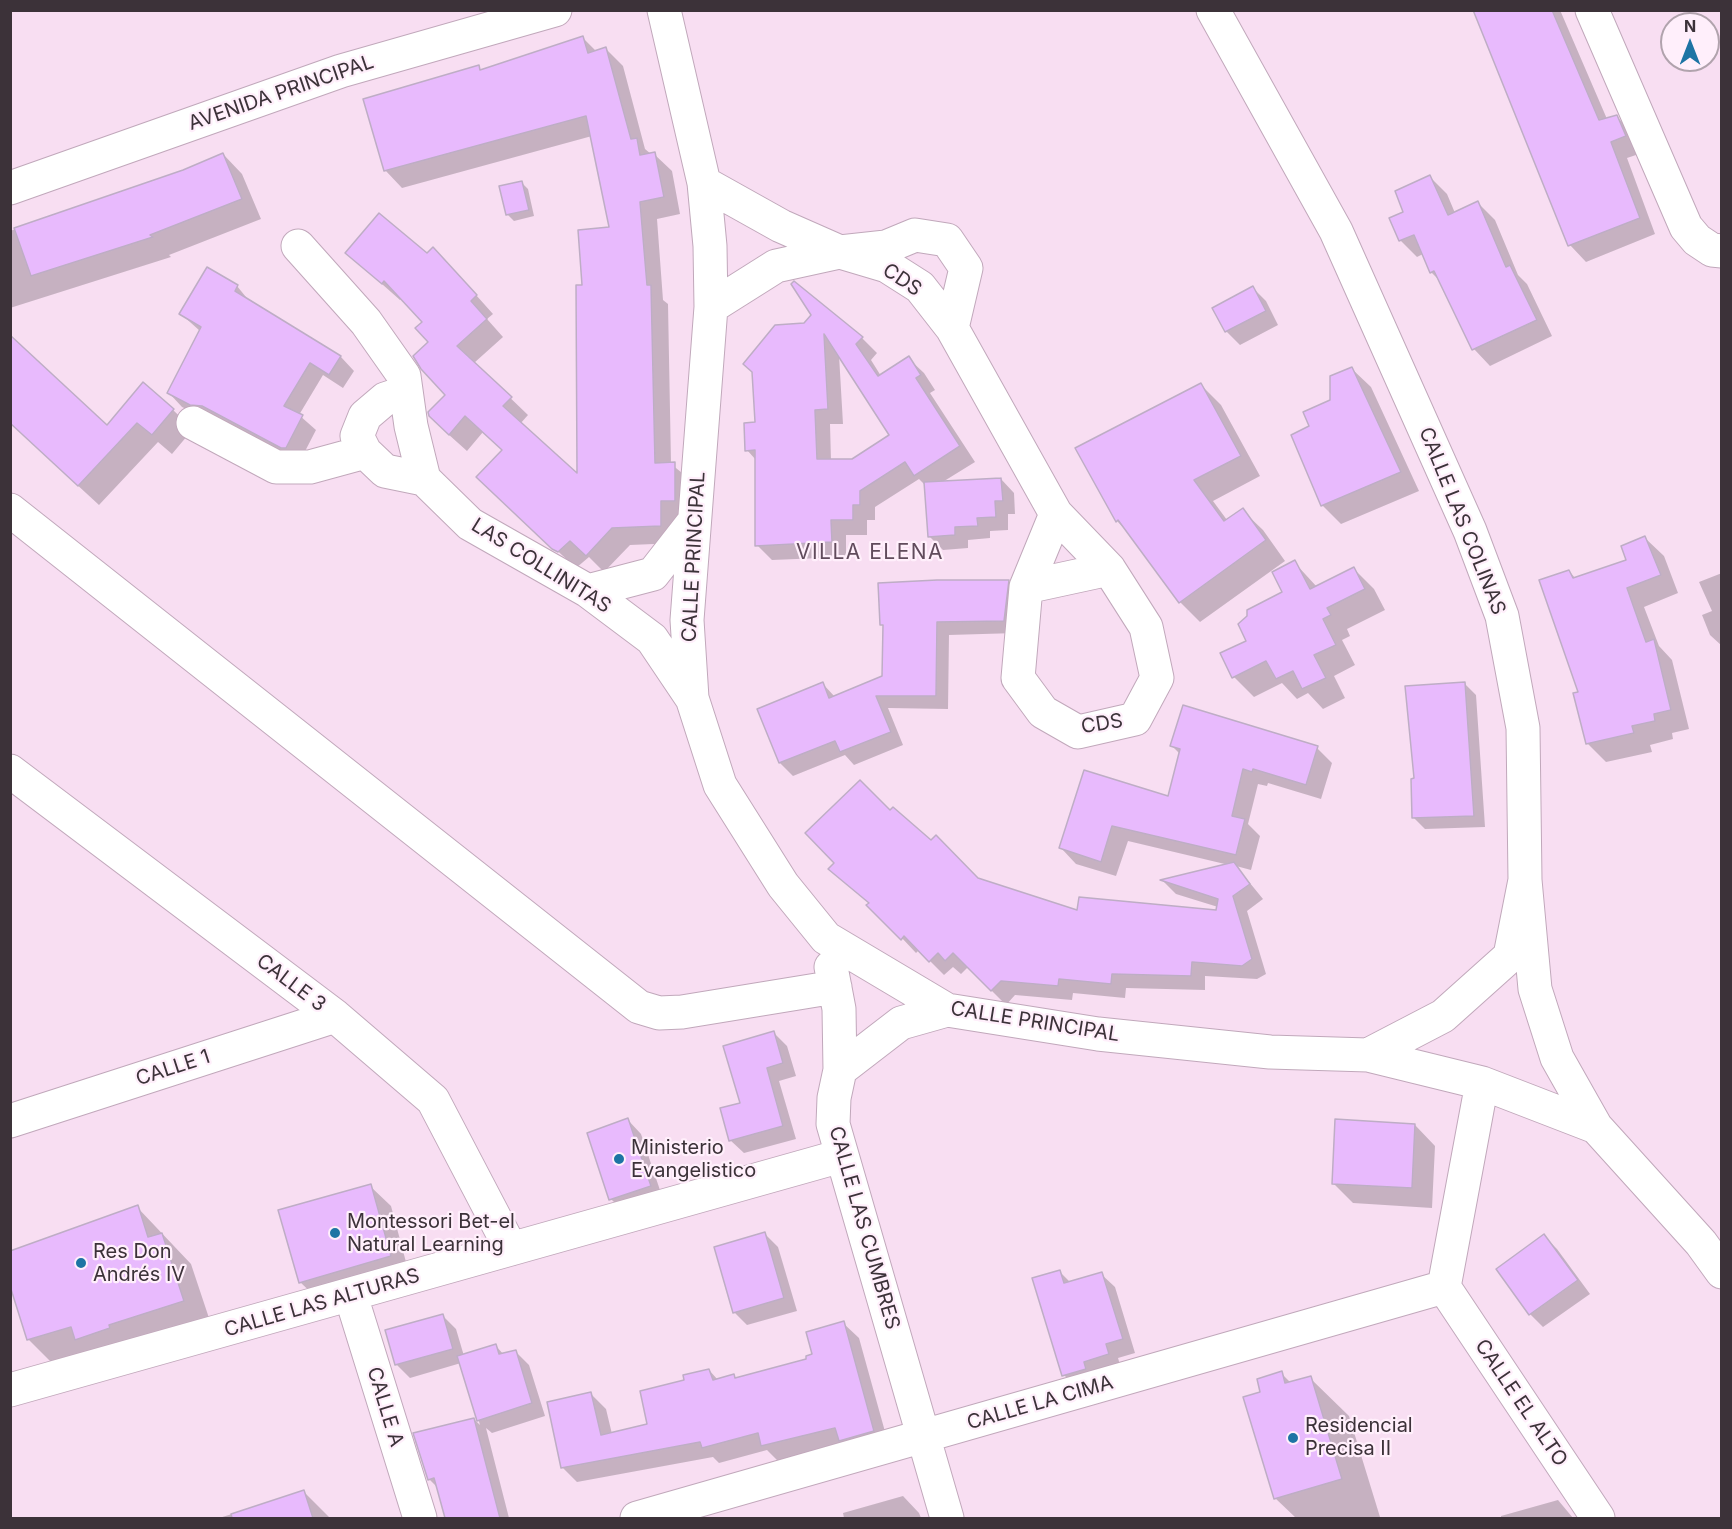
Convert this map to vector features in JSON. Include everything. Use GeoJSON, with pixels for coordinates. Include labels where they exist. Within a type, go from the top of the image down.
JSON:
{"type":"FeatureCollection","features":[{"type":"Feature","properties":{"kind":"street","name":"AVENIDA PRINCIPAL"},"geometry":{"type":"LineString","coordinates":[[10,188],[340,70],[555,10]]}},
{"type":"Feature","properties":{"kind":"street","name":"CALLE PRINCIPAL"},"geometry":{"type":"LineString","coordinates":[[664,10],[704,183],[710,246],[711,307],[692,524],[687,620],[692,698],[720,785],[783,885],[826,938],[947,1010],[1121,1036],[1270,1052],[1368,1055],[1443,1017],[1509,956],[1525,880]]}},
{"type":"Feature","properties":{"kind":"street","name":"CALLE LAS COLINAS"},"geometry":{"type":"LineString","coordinates":[[1213,10],[1336,231],[1465,520],[1502,616],[1523,728],[1525,880],[1535,989],[1557,1058],[1596,1127],[1701,1243],[1722,1272]]}},
{"type":"Feature","properties":{"kind":"street"},"geometry":{"type":"LineString","coordinates":[[1592,10],[1686,227],[1697,240],[1712,250],[1722,251]]}},
{"type":"Feature","properties":{"kind":"street"},"geometry":{"type":"LineString","coordinates":[[704,183],[781,226],[840,252],[886,247],[915,235],[947,240],[966,268],[952,328]]}},
{"type":"Feature","properties":{"kind":"street"},"geometry":{"type":"LineString","coordinates":[[298,246],[366,322],[405,376],[411,426],[424,479],[385,471],[365,452],[357,436],[365,416],[385,399],[406,393]]}},
{"type":"Feature","properties":{"kind":"street","name":"CDS"},"geometry":{"type":"LineString","coordinates":[[711,307],[776,266],[840,252],[887,266],[920,287],[952,328],[1056,514],[1109,569],[1146,627],[1157,678],[1135,719],[1078,732],[1043,712],[1018,678],[1026,587],[1056,514]]}},
{"type":"Feature","properties":{"kind":"street"},"geometry":{"type":"LineString","coordinates":[[193,423],[276,467],[310,467],[365,452]]}},
{"type":"Feature","properties":{"kind":"street","name":"LAS COLLINITAS"},"geometry":{"type":"LineString","coordinates":[[424,479],[470,524],[588,591],[652,639],[692,698]]}},
{"type":"Feature","properties":{"kind":"street"},"geometry":{"type":"LineString","coordinates":[[10,510],[639,1007],[659,1013],[682,1012],[835,987]]}},
{"type":"Feature","properties":{"kind":"street"},"geometry":{"type":"LineString","coordinates":[[588,591],[653,574],[692,524]]}},
{"type":"Feature","properties":{"kind":"street"},"geometry":{"type":"LineString","coordinates":[[1026,587],[1109,569]]}},
{"type":"Feature","properties":{"kind":"street","name":"CALLE 3"},"geometry":{"type":"LineString","coordinates":[[10,771],[334,1016],[433,1100],[511,1249]]}},
{"type":"Feature","properties":{"kind":"street","name":"CALLE LAS CUMBRES"},"geometry":{"type":"LineString","coordinates":[[826,938],[839,1009],[840,1070],[834,1098],[833,1124],[947,1518]]}},
{"type":"Feature","properties":{"kind":"street"},"geometry":{"type":"LineString","coordinates":[[840,1070],[901,1023],[947,1010]]}},
{"type":"Feature","properties":{"kind":"street","name":"CALLE 1"},"geometry":{"type":"LineString","coordinates":[[10,1121],[334,1016]]}},
{"type":"Feature","properties":{"kind":"street"},"geometry":{"type":"LineString","coordinates":[[1368,1055],[1482,1083],[1596,1127]]}},
{"type":"Feature","properties":{"kind":"street"},"geometry":{"type":"LineString","coordinates":[[1444,1287],[1482,1083]]}},
{"type":"Feature","properties":{"kind":"street","name":"CALLE LAS ALTURAS"},"geometry":{"type":"LineString","coordinates":[[10,1390],[351,1296],[841,1156]]}},
{"type":"Feature","properties":{"kind":"street","name":"CALLE LA CIMA"},"geometry":{"type":"LineString","coordinates":[[637,1518],[1444,1287]]}},
{"type":"Feature","properties":{"kind":"street","name":"CALLE EL ALTO"},"geometry":{"type":"LineString","coordinates":[[1444,1287],[1598,1518]]}},
{"type":"Feature","properties":{"kind":"street","name":"CALLE A"},"geometry":{"type":"LineString","coordinates":[[351,1296],[420,1518]]}},
{"type":"Feature","properties":{"kind":"building"},"geometry":{"type":"Polygon","coordinates":[[[1473,10],[1552,10],[1599,120],[1617,115],[1626,136],[1611,142],[1640,218],[1568,246],[1473,10]]]}},
{"type":"Feature","properties":{"kind":"building"},"geometry":{"type":"Polygon","coordinates":[[[583,36],[588,53],[606,47],[631,139],[637,138],[640,155],[655,152],[664,197],[640,202],[647,285],[651,285],[655,463],[675,462],[675,501],[661,501],[661,526],[612,528],[586,556],[570,541],[558,552],[552,549],[476,477],[502,450],[465,416],[449,435],[429,416],[428,412],[445,395],[421,369],[413,356],[428,342],[415,328],[422,322],[384,281],[382,284],[345,253],[379,213],[427,253],[433,247],[477,295],[471,301],[487,319],[457,346],[512,397],[503,406],[577,473],[576,285],[582,285],[578,230],[609,227],[586,116],[384,171],[363,99],[479,65],[480,70],[583,36]]]}},
{"type":"Feature","properties":{"kind":"building"},"geometry":{"type":"Polygon","coordinates":[[[223,153],[242,199],[150,235],[153,237],[31,276],[14,228],[183,170],[223,153]]]}},
{"type":"Feature","properties":{"kind":"building"},"geometry":{"type":"Polygon","coordinates":[[[1430,175],[1448,215],[1478,201],[1506,267],[1510,265],[1537,320],[1472,350],[1434,271],[1430,273],[1414,235],[1399,241],[1389,218],[1403,212],[1395,191],[1430,175]]]}},
{"type":"Feature","properties":{"kind":"building"},"geometry":{"type":"Polygon","coordinates":[[[522,181],[529,210],[506,215],[499,186],[522,181]]]}},
{"type":"Feature","properties":{"kind":"building"},"geometry":{"type":"Polygon","coordinates":[[[207,267],[238,285],[235,291],[341,356],[329,375],[310,363],[284,406],[303,415],[286,448],[281,448],[202,406],[190,405],[167,393],[201,327],[179,314],[207,267]]]}},
{"type":"Feature","properties":{"kind":"building"},"geometry":{"type":"Polygon","coordinates":[[[794,281],[863,337],[856,344],[878,376],[909,356],[921,375],[916,378],[960,446],[914,476],[905,462],[860,491],[860,505],[853,505],[853,520],[831,520],[832,542],[755,546],[755,450],[745,451],[744,423],[755,422],[752,372],[743,364],[775,325],[804,323],[811,315],[791,284],[794,281]],[[824,334],[828,409],[815,410],[817,459],[852,459],[889,435],[824,334]]]}},
{"type":"Feature","properties":{"kind":"building"},"geometry":{"type":"Polygon","coordinates":[[[1253,286],[1266,311],[1225,332],[1212,308],[1253,286]]]}},
{"type":"Feature","properties":{"kind":"building"},"geometry":{"type":"Polygon","coordinates":[[[10,335],[107,425],[143,382],[174,409],[152,435],[137,423],[78,486],[10,423],[10,335]]]}},
{"type":"Feature","properties":{"kind":"building"},"geometry":{"type":"Polygon","coordinates":[[[1352,367],[1401,472],[1321,506],[1291,435],[1309,426],[1303,412],[1330,400],[1330,376],[1352,367]]]}},
{"type":"Feature","properties":{"kind":"building"},"geometry":{"type":"Polygon","coordinates":[[[1201,383],[1241,456],[1194,480],[1224,521],[1243,508],[1266,540],[1179,603],[1118,520],[1116,522],[1075,448],[1201,383]]]}},
{"type":"Feature","properties":{"kind":"building"},"geometry":{"type":"Polygon","coordinates":[[[1001,478],[1003,501],[995,501],[996,517],[977,518],[978,526],[955,527],[955,535],[928,537],[924,482],[1001,478]]]}},
{"type":"Feature","properties":{"kind":"building"},"geometry":{"type":"Polygon","coordinates":[[[1645,536],[1661,575],[1627,588],[1646,642],[1654,639],[1671,710],[1654,714],[1655,721],[1632,726],[1634,733],[1586,744],[1573,693],[1578,692],[1539,580],[1569,570],[1573,578],[1626,560],[1621,546],[1645,536]]]}},
{"type":"Feature","properties":{"kind":"building"},"geometry":{"type":"Polygon","coordinates":[[[1295,560],[1310,589],[1354,567],[1365,589],[1327,608],[1331,615],[1323,619],[1336,645],[1314,655],[1326,678],[1302,689],[1293,671],[1276,679],[1266,661],[1232,678],[1220,653],[1246,641],[1238,624],[1247,616],[1247,610],[1282,592],[1272,572],[1295,560]]]}},
{"type":"Feature","properties":{"kind":"building"},"geometry":{"type":"Polygon","coordinates":[[[1009,580],[1004,621],[937,622],[936,696],[876,696],[891,732],[840,752],[835,741],[779,763],[757,709],[823,682],[829,698],[882,676],[883,625],[880,625],[878,583],[1009,580]]]}},
{"type":"Feature","properties":{"kind":"building"},"geometry":{"type":"Polygon","coordinates":[[[1465,682],[1474,816],[1412,818],[1411,779],[1414,778],[1405,686],[1465,682]]]}},
{"type":"Feature","properties":{"kind":"building"},"geometry":{"type":"Polygon","coordinates":[[[1183,705],[1318,746],[1306,785],[1253,769],[1252,772],[1243,769],[1232,816],[1245,819],[1236,855],[1112,826],[1101,862],[1059,848],[1084,770],[1168,796],[1180,749],[1170,746],[1183,705]]]}},
{"type":"Feature","properties":{"kind":"building"},"geometry":{"type":"Polygon","coordinates":[[[860,780],[890,810],[893,807],[931,840],[936,835],[978,878],[1077,910],[1079,897],[1216,910],[1218,899],[1160,880],[1234,862],[1250,884],[1233,896],[1252,959],[1242,966],[1192,962],[1191,976],[1112,974],[1111,984],[1059,979],[1058,986],[1001,981],[991,991],[953,953],[945,961],[938,953],[929,962],[904,936],[901,940],[866,905],[869,903],[828,869],[834,863],[805,833],[860,780]]]}},
{"type":"Feature","properties":{"kind":"building"},"geometry":{"type":"Polygon","coordinates":[[[774,1031],[783,1063],[767,1068],[783,1126],[729,1141],[720,1108],[740,1103],[723,1046],[774,1031]]]}},
{"type":"Feature","properties":{"kind":"building","name":"Ministerio Evangelistico"},"geometry":{"type":"Polygon","coordinates":[[[628,1118],[651,1186],[609,1200],[587,1133],[628,1118]]]}},
{"type":"Feature","properties":{"kind":"building"},"geometry":{"type":"Polygon","coordinates":[[[1335,1119],[1415,1124],[1412,1188],[1332,1184],[1335,1119]]]}},
{"type":"Feature","properties":{"kind":"building","name":"Montessori Bet-el Natural Learning"},"geometry":{"type":"Polygon","coordinates":[[[371,1184],[391,1256],[299,1283],[278,1210],[371,1184]]]}},
{"type":"Feature","properties":{"kind":"building"},"geometry":{"type":"Polygon","coordinates":[[[138,1205],[148,1237],[162,1233],[184,1301],[109,1325],[110,1328],[75,1340],[71,1327],[27,1340],[10,1286],[10,1251],[138,1205]]]}},
{"type":"Feature","properties":{"kind":"building"},"geometry":{"type":"Polygon","coordinates":[[[765,1232],[784,1298],[733,1313],[714,1247],[765,1232]]]}},
{"type":"Feature","properties":{"kind":"building"},"geometry":{"type":"Polygon","coordinates":[[[1544,1234],[1578,1280],[1529,1315],[1496,1269],[1544,1234]]]}},
{"type":"Feature","properties":{"kind":"building"},"geometry":{"type":"Polygon","coordinates":[[[1060,1270],[1064,1283],[1102,1272],[1123,1339],[1106,1344],[1109,1354],[1084,1362],[1086,1369],[1062,1376],[1032,1278],[1060,1270]]]}},
{"type":"Feature","properties":{"kind":"building"},"geometry":{"type":"Polygon","coordinates":[[[443,1314],[453,1349],[395,1365],[385,1330],[443,1314]]]}},
{"type":"Feature","properties":{"kind":"building"},"geometry":{"type":"Polygon","coordinates":[[[844,1321],[874,1431],[839,1441],[835,1428],[761,1446],[758,1433],[702,1448],[700,1442],[561,1468],[547,1402],[591,1392],[601,1435],[647,1424],[640,1391],[684,1380],[683,1375],[709,1369],[713,1380],[734,1374],[735,1378],[806,1359],[806,1356],[812,1354],[806,1332],[844,1321]]]}},
{"type":"Feature","properties":{"kind":"building"},"geometry":{"type":"Polygon","coordinates":[[[496,1344],[499,1354],[516,1350],[532,1403],[477,1421],[457,1356],[496,1344]]]}},
{"type":"Feature","properties":{"kind":"building","name":"Residencial Precisa II"},"geometry":{"type":"Polygon","coordinates":[[[1282,1371],[1285,1383],[1311,1376],[1342,1479],[1274,1499],[1243,1397],[1260,1392],[1257,1379],[1282,1371]]]}},
{"type":"Feature","properties":{"kind":"building"},"geometry":{"type":"Polygon","coordinates":[[[474,1418],[500,1518],[445,1518],[434,1478],[428,1480],[413,1433],[474,1418]]]}},
{"type":"Feature","properties":{"kind":"building"},"geometry":{"type":"Polygon","coordinates":[[[304,1490],[313,1518],[232,1518],[231,1514],[304,1490]]]}},
{"type":"Feature","properties":{"kind":"place","name":"Ministerio Evangelistico"},"geometry":{"type":"Point","coordinates":[619,1159]}},
{"type":"Feature","properties":{"kind":"place","name":"Montessori Bet-el Natural Learning"},"geometry":{"type":"Point","coordinates":[335,1233]}},
{"type":"Feature","properties":{"kind":"place","name":"Res Don Andrés IV"},"geometry":{"type":"Point","coordinates":[81,1263]}},
{"type":"Feature","properties":{"kind":"place","name":"Residencial Precisa II"},"geometry":{"type":"Point","coordinates":[1293,1438]}},
{"type":"Feature","properties":{"kind":"district","name":"VILLA ELENA"},"geometry":{"type":"Point","coordinates":[870,553]}}]}
